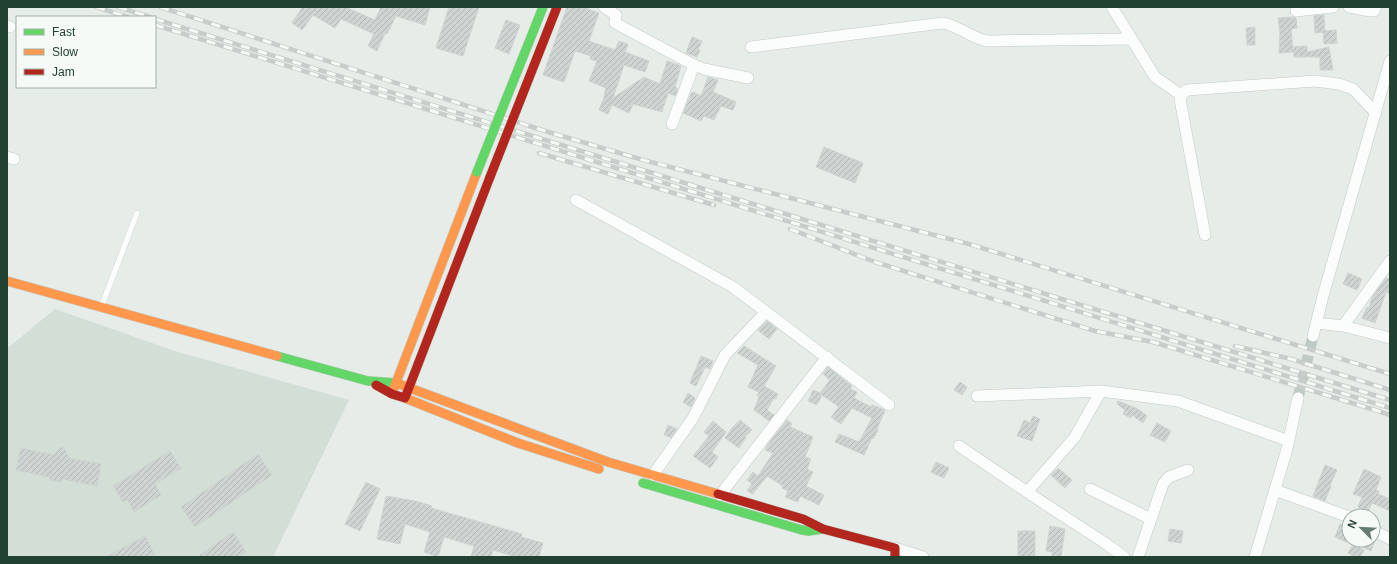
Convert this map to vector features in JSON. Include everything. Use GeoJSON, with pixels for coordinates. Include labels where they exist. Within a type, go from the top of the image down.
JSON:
{"type":"FeatureCollection","features":[{"type":"Feature","properties":{"kind":"main road"},"geometry":{"type":"LineString","coordinates":[[392,394],[477,172],[543,7]]}},
{"type":"Feature","properties":{"kind":"main road"},"geometry":{"type":"LineString","coordinates":[[405,398],[557,7]]}},
{"type":"Feature","properties":{"kind":"main road"},"geometry":{"type":"LineString","coordinates":[[7,281],[368,381],[396,383],[608,462],[803,519],[823,529],[895,552]]}},
{"type":"Feature","properties":{"kind":"main road"},"geometry":{"type":"LineString","coordinates":[[368,381],[392,394],[518,443],[608,472]]}},
{"type":"Feature","properties":{"kind":"main road"},"geometry":{"type":"LineString","coordinates":[[638,481],[802,530],[809,531],[823,529]]}},
{"type":"Feature","properties":{"kind":"street"},"geometry":{"type":"LineString","coordinates":[[604,7],[616,15],[615,23],[694,65],[704,69],[748,78]]}},
{"type":"Feature","properties":{"kind":"street"},"geometry":{"type":"LineString","coordinates":[[1112,7],[1155,77],[1181,95]]}},
{"type":"Feature","properties":{"kind":"street"},"geometry":{"type":"LineString","coordinates":[[1296,11],[1333,7]]}},
{"type":"Feature","properties":{"kind":"street"},"geometry":{"type":"LineString","coordinates":[[1350,7],[1370,11],[1374,11],[1376,7]]}},
{"type":"Feature","properties":{"kind":"street"},"geometry":{"type":"LineString","coordinates":[[751,47],[942,23],[949,24],[979,39],[987,41],[1131,38]]}},
{"type":"Feature","properties":{"kind":"street"},"geometry":{"type":"LineString","coordinates":[[1313,336],[1390,61]]}},
{"type":"Feature","properties":{"kind":"street"},"geometry":{"type":"LineString","coordinates":[[672,124],[694,65]]}},
{"type":"Feature","properties":{"kind":"street"},"geometry":{"type":"LineString","coordinates":[[1205,235],[1180,99],[1181,95],[1187,90],[1314,81],[1347,86],[1358,94],[1376,113]]}},
{"type":"Feature","properties":{"kind":"street"},"geometry":{"type":"LineString","coordinates":[[576,200],[727,283],[826,356],[889,405]]}},
{"type":"Feature","properties":{"kind":"street"},"geometry":{"type":"LineString","coordinates":[[1344,326],[1390,261]]}},
{"type":"Feature","properties":{"kind":"street"},"geometry":{"type":"LineString","coordinates":[[654,475],[693,418],[725,355],[766,312]]}},
{"type":"Feature","properties":{"kind":"street"},"geometry":{"type":"LineString","coordinates":[[1317,323],[1344,326],[1390,338]]}},
{"type":"Feature","properties":{"kind":"street"},"geometry":{"type":"LineString","coordinates":[[720,495],[826,356]]}},
{"type":"Feature","properties":{"kind":"street"},"geometry":{"type":"LineString","coordinates":[[977,396],[1101,391],[1183,402],[1289,441]]}},
{"type":"Feature","properties":{"kind":"street"},"geometry":{"type":"LineString","coordinates":[[1027,492],[1075,437],[1101,391]]}},
{"type":"Feature","properties":{"kind":"street"},"geometry":{"type":"LineString","coordinates":[[1255,557],[1289,441],[1298,398]]}},
{"type":"Feature","properties":{"kind":"street"},"geometry":{"type":"LineString","coordinates":[[959,446],[1124,557]]}},
{"type":"Feature","properties":{"kind":"street"},"geometry":{"type":"LineString","coordinates":[[1138,557],[1165,480],[1188,470]]}},
{"type":"Feature","properties":{"kind":"street"},"geometry":{"type":"LineString","coordinates":[[1090,489],[1151,519]]}},
{"type":"Feature","properties":{"kind":"street"},"geometry":{"type":"LineString","coordinates":[[1275,490],[1341,515]]}},
{"type":"Feature","properties":{"kind":"street"},"geometry":{"type":"LineString","coordinates":[[1381,534],[1390,539]]}},
{"type":"Feature","properties":{"kind":"street"},"geometry":{"type":"LineString","coordinates":[[895,552],[923,557]]}},
{"type":"Feature","properties":{"kind":"lane"},"geometry":{"type":"LineString","coordinates":[[100,308],[137,213]]}},
{"type":"Feature","properties":{"kind":"shaded area"},"geometry":{"type":"Polygon","coordinates":[[[55,309],[175,351],[349,400],[273,557],[7,557],[7,346],[9,347],[55,309]]]}},
{"type":"Feature","properties":{"kind":"building"},"geometry":{"type":"Polygon","coordinates":[[[301,7],[345,7],[375,20],[381,7],[430,7],[425,25],[396,16],[387,34],[385,33],[377,51],[368,46],[374,34],[341,19],[335,28],[313,15],[302,30],[292,23],[302,8],[301,7]]]}},
{"type":"Feature","properties":{"kind":"building"},"geometry":{"type":"Polygon","coordinates":[[[449,7],[479,7],[463,56],[436,48],[449,7]]]}},
{"type":"Feature","properties":{"kind":"building"},"geometry":{"type":"Polygon","coordinates":[[[567,7],[583,7],[599,13],[589,41],[615,50],[619,41],[628,44],[625,52],[649,61],[645,72],[624,65],[613,98],[644,77],[660,84],[667,61],[681,66],[675,87],[678,89],[675,96],[668,93],[662,112],[633,104],[629,113],[612,105],[608,114],[599,110],[606,88],[589,81],[597,61],[590,59],[591,56],[575,51],[564,82],[543,75],[567,7]]]}},
{"type":"Feature","properties":{"kind":"building"},"geometry":{"type":"Polygon","coordinates":[[[1324,15],[1325,31],[1336,30],[1337,43],[1324,44],[1323,32],[1315,33],[1314,16],[1324,15]]]}},
{"type":"Feature","properties":{"kind":"building"},"geometry":{"type":"Polygon","coordinates":[[[1278,18],[1296,18],[1297,28],[1291,29],[1293,52],[1279,53],[1280,33],[1278,18]]]}},
{"type":"Feature","properties":{"kind":"building"},"geometry":{"type":"Polygon","coordinates":[[[506,20],[520,25],[509,54],[495,48],[506,20]]]}},
{"type":"Feature","properties":{"kind":"building"},"geometry":{"type":"Polygon","coordinates":[[[1255,27],[1255,45],[1247,45],[1246,28],[1255,27]]]}},
{"type":"Feature","properties":{"kind":"building"},"geometry":{"type":"Polygon","coordinates":[[[692,37],[702,41],[697,57],[686,53],[692,37]]]}},
{"type":"Feature","properties":{"kind":"building"},"geometry":{"type":"Polygon","coordinates":[[[1307,46],[1307,52],[1329,47],[1333,70],[1320,70],[1320,57],[1294,57],[1293,47],[1307,46]]]}},
{"type":"Feature","properties":{"kind":"building"},"geometry":{"type":"Polygon","coordinates":[[[708,77],[718,80],[713,92],[736,102],[733,110],[721,106],[714,120],[704,116],[701,121],[683,113],[693,92],[701,96],[708,77]]]}},
{"type":"Feature","properties":{"kind":"building"},"geometry":{"type":"Polygon","coordinates":[[[824,147],[863,163],[855,183],[816,167],[824,147]]]}},
{"type":"Feature","properties":{"kind":"building"},"geometry":{"type":"Polygon","coordinates":[[[1348,273],[1362,279],[1357,290],[1343,284],[1348,273]]]}},
{"type":"Feature","properties":{"kind":"building"},"geometry":{"type":"Polygon","coordinates":[[[1386,278],[1390,279],[1390,294],[1386,292],[1375,323],[1362,318],[1367,307],[1369,308],[1372,297],[1386,278]]]}},
{"type":"Feature","properties":{"kind":"building"},"geometry":{"type":"Polygon","coordinates":[[[767,321],[777,329],[769,339],[758,330],[767,321]]]}},
{"type":"Feature","properties":{"kind":"building"},"geometry":{"type":"Polygon","coordinates":[[[744,346],[776,366],[764,386],[778,394],[767,410],[774,415],[769,421],[754,410],[759,397],[757,396],[759,392],[748,387],[758,365],[737,353],[744,346]]]}},
{"type":"Feature","properties":{"kind":"building"},"geometry":{"type":"Polygon","coordinates":[[[701,356],[713,361],[710,369],[705,367],[696,386],[690,383],[701,356]]]}},
{"type":"Feature","properties":{"kind":"building"},"geometry":{"type":"Polygon","coordinates":[[[828,367],[852,386],[850,389],[857,392],[854,398],[871,407],[872,405],[885,410],[877,429],[878,430],[873,439],[872,438],[864,455],[835,442],[839,434],[859,442],[872,418],[852,408],[841,424],[831,417],[839,407],[822,395],[817,405],[808,401],[813,390],[820,393],[830,380],[823,374],[828,367]]]}},
{"type":"Feature","properties":{"kind":"building"},"geometry":{"type":"Polygon","coordinates":[[[960,382],[967,387],[962,395],[954,390],[960,382]]]}},
{"type":"Feature","properties":{"kind":"building"},"geometry":{"type":"Polygon","coordinates":[[[688,393],[695,398],[691,407],[683,402],[688,393]]]}},
{"type":"Feature","properties":{"kind":"building"},"geometry":{"type":"Polygon","coordinates":[[[1118,401],[1138,409],[1147,416],[1143,423],[1132,415],[1131,418],[1123,414],[1125,410],[1117,404],[1118,401]]]}},
{"type":"Feature","properties":{"kind":"building"},"geometry":{"type":"Polygon","coordinates":[[[1033,416],[1040,419],[1032,441],[1017,436],[1024,420],[1030,423],[1033,416]]]}},
{"type":"Feature","properties":{"kind":"building"},"geometry":{"type":"Polygon","coordinates":[[[740,420],[752,430],[745,437],[746,438],[739,448],[725,438],[740,420]]]}},
{"type":"Feature","properties":{"kind":"building"},"geometry":{"type":"Polygon","coordinates":[[[787,420],[792,424],[790,427],[813,437],[805,457],[811,459],[807,469],[813,472],[806,486],[824,495],[819,505],[800,496],[798,502],[785,497],[788,491],[767,476],[753,494],[747,491],[752,484],[747,480],[753,472],[758,476],[773,453],[765,450],[768,444],[787,420]]]}},
{"type":"Feature","properties":{"kind":"building"},"geometry":{"type":"Polygon","coordinates":[[[713,421],[726,432],[712,452],[718,457],[710,468],[693,456],[709,436],[704,432],[713,421]]]}},
{"type":"Feature","properties":{"kind":"building"},"geometry":{"type":"Polygon","coordinates":[[[1157,423],[1171,431],[1165,442],[1150,435],[1157,423]]]}},
{"type":"Feature","properties":{"kind":"building"},"geometry":{"type":"Polygon","coordinates":[[[668,425],[677,429],[671,438],[664,435],[668,425]]]}},
{"type":"Feature","properties":{"kind":"building"},"geometry":{"type":"Polygon","coordinates":[[[63,447],[68,458],[101,464],[97,486],[62,479],[61,482],[49,480],[50,477],[16,470],[21,448],[54,455],[63,447]]]}},
{"type":"Feature","properties":{"kind":"building"},"geometry":{"type":"Polygon","coordinates":[[[170,451],[181,468],[155,484],[161,495],[134,512],[127,499],[123,502],[113,486],[170,451]]]}},
{"type":"Feature","properties":{"kind":"building"},"geometry":{"type":"Polygon","coordinates":[[[258,454],[272,475],[195,527],[181,507],[258,454]]]}},
{"type":"Feature","properties":{"kind":"building"},"geometry":{"type":"Polygon","coordinates":[[[936,462],[949,468],[944,478],[931,472],[936,462]]]}},
{"type":"Feature","properties":{"kind":"building"},"geometry":{"type":"Polygon","coordinates":[[[1325,465],[1337,470],[1325,501],[1313,496],[1325,465]]]}},
{"type":"Feature","properties":{"kind":"building"},"geometry":{"type":"Polygon","coordinates":[[[1058,468],[1072,480],[1065,488],[1051,475],[1058,468]]]}},
{"type":"Feature","properties":{"kind":"building"},"geometry":{"type":"Polygon","coordinates":[[[1364,469],[1381,477],[1376,490],[1379,491],[1378,494],[1390,499],[1390,511],[1372,503],[1370,508],[1360,508],[1358,507],[1362,497],[1353,494],[1364,469]]]}},
{"type":"Feature","properties":{"kind":"building"},"geometry":{"type":"Polygon","coordinates":[[[366,482],[380,489],[360,531],[345,524],[366,482]]]}},
{"type":"Feature","properties":{"kind":"building"},"geometry":{"type":"Polygon","coordinates":[[[386,496],[415,501],[432,506],[431,508],[522,534],[521,537],[543,543],[539,557],[516,557],[493,550],[491,557],[471,557],[474,546],[444,537],[438,557],[424,552],[430,532],[405,524],[400,544],[377,539],[386,496]]]}},
{"type":"Feature","properties":{"kind":"building"},"geometry":{"type":"Polygon","coordinates":[[[1340,524],[1341,540],[1335,537],[1340,524]]]}},
{"type":"Feature","properties":{"kind":"building"},"geometry":{"type":"Polygon","coordinates":[[[1050,526],[1065,529],[1061,557],[1052,557],[1052,552],[1046,551],[1050,526]]]}},
{"type":"Feature","properties":{"kind":"building"},"geometry":{"type":"Polygon","coordinates":[[[1170,529],[1183,531],[1181,543],[1168,541],[1170,529]]]}},
{"type":"Feature","properties":{"kind":"building"},"geometry":{"type":"Polygon","coordinates":[[[1018,531],[1035,531],[1035,557],[1018,557],[1018,531]]]}},
{"type":"Feature","properties":{"kind":"building"},"geometry":{"type":"Polygon","coordinates":[[[233,532],[246,552],[238,557],[197,557],[233,532]]]}},
{"type":"Feature","properties":{"kind":"building"},"geometry":{"type":"Polygon","coordinates":[[[145,536],[155,554],[150,557],[106,557],[145,536]]]}},
{"type":"Feature","properties":{"kind":"building"},"geometry":{"type":"Polygon","coordinates":[[[1351,548],[1360,548],[1364,550],[1360,557],[1355,557],[1348,553],[1351,548]]]}},
{"type":"Feature","properties":{"kind":"building"},"geometry":{"type":"Polygon","coordinates":[[[1364,548],[1372,548],[1371,551],[1364,548]]]}},
{"type":"Feature","properties":{"kind":"tunnel"},"geometry":{"type":"LineString","coordinates":[[1298,398],[1313,336]]}},
{"type":"Feature","properties":{"kind":"railway"},"geometry":{"type":"LineString","coordinates":[[96,7],[125,16]]}},
{"type":"Feature","properties":{"kind":"railway"},"geometry":{"type":"LineString","coordinates":[[118,7],[147,16]]}},
{"type":"Feature","properties":{"kind":"railway"},"geometry":{"type":"LineString","coordinates":[[160,7],[545,131],[643,160],[969,244],[1390,374]]}},
{"type":"Feature","properties":{"kind":"railway"},"geometry":{"type":"LineString","coordinates":[[156,19],[1390,400]]}},
{"type":"Feature","properties":{"kind":"railway"},"geometry":{"type":"LineString","coordinates":[[156,25],[1390,408]]}},
{"type":"Feature","properties":{"kind":"railway"},"geometry":{"type":"LineString","coordinates":[[539,153],[714,205]]}},
{"type":"Feature","properties":{"kind":"railway"},"geometry":{"type":"LineString","coordinates":[[790,229],[875,262],[1095,331],[1153,342],[1378,411]]}},
{"type":"Feature","properties":{"kind":"railway"},"geometry":{"type":"LineString","coordinates":[[1235,346],[1291,359],[1390,390]]}},
{"type":"Feature","properties":{"kind":"railway"},"geometry":{"type":"LineString","coordinates":[[1372,409],[1390,415]]}},
{"type":"Feature","properties":{"kind":"traffic: fast"},"geometry":{"type":"LineString","coordinates":[[477,172],[543,7]]}},
{"type":"Feature","properties":{"kind":"traffic: fast"},"geometry":{"type":"LineString","coordinates":[[277,356],[368,381],[396,383]]}},
{"type":"Feature","properties":{"kind":"traffic: fast"},"geometry":{"type":"LineString","coordinates":[[643,483],[802,530],[809,531],[822,529]]}},
{"type":"Feature","properties":{"kind":"traffic: slow"},"geometry":{"type":"LineString","coordinates":[[392,393],[477,172]]}},
{"type":"Feature","properties":{"kind":"traffic: slow"},"geometry":{"type":"LineString","coordinates":[[7,281],[277,356]]}},
{"type":"Feature","properties":{"kind":"traffic: slow"},"geometry":{"type":"LineString","coordinates":[[399,384],[608,462],[718,494]]}},
{"type":"Feature","properties":{"kind":"traffic: slow"},"geometry":{"type":"LineString","coordinates":[[405,398],[518,443],[599,469]]}},
{"type":"Feature","properties":{"kind":"traffic: jam"},"geometry":{"type":"LineString","coordinates":[[490,177],[557,7]]}},
{"type":"Feature","properties":{"kind":"traffic: jam"},"geometry":{"type":"LineString","coordinates":[[376,385],[392,394],[405,398],[490,177]]}},
{"type":"Feature","properties":{"kind":"traffic: jam"},"geometry":{"type":"LineString","coordinates":[[718,494],[803,519],[823,529],[895,548],[895,557]]}}]}
